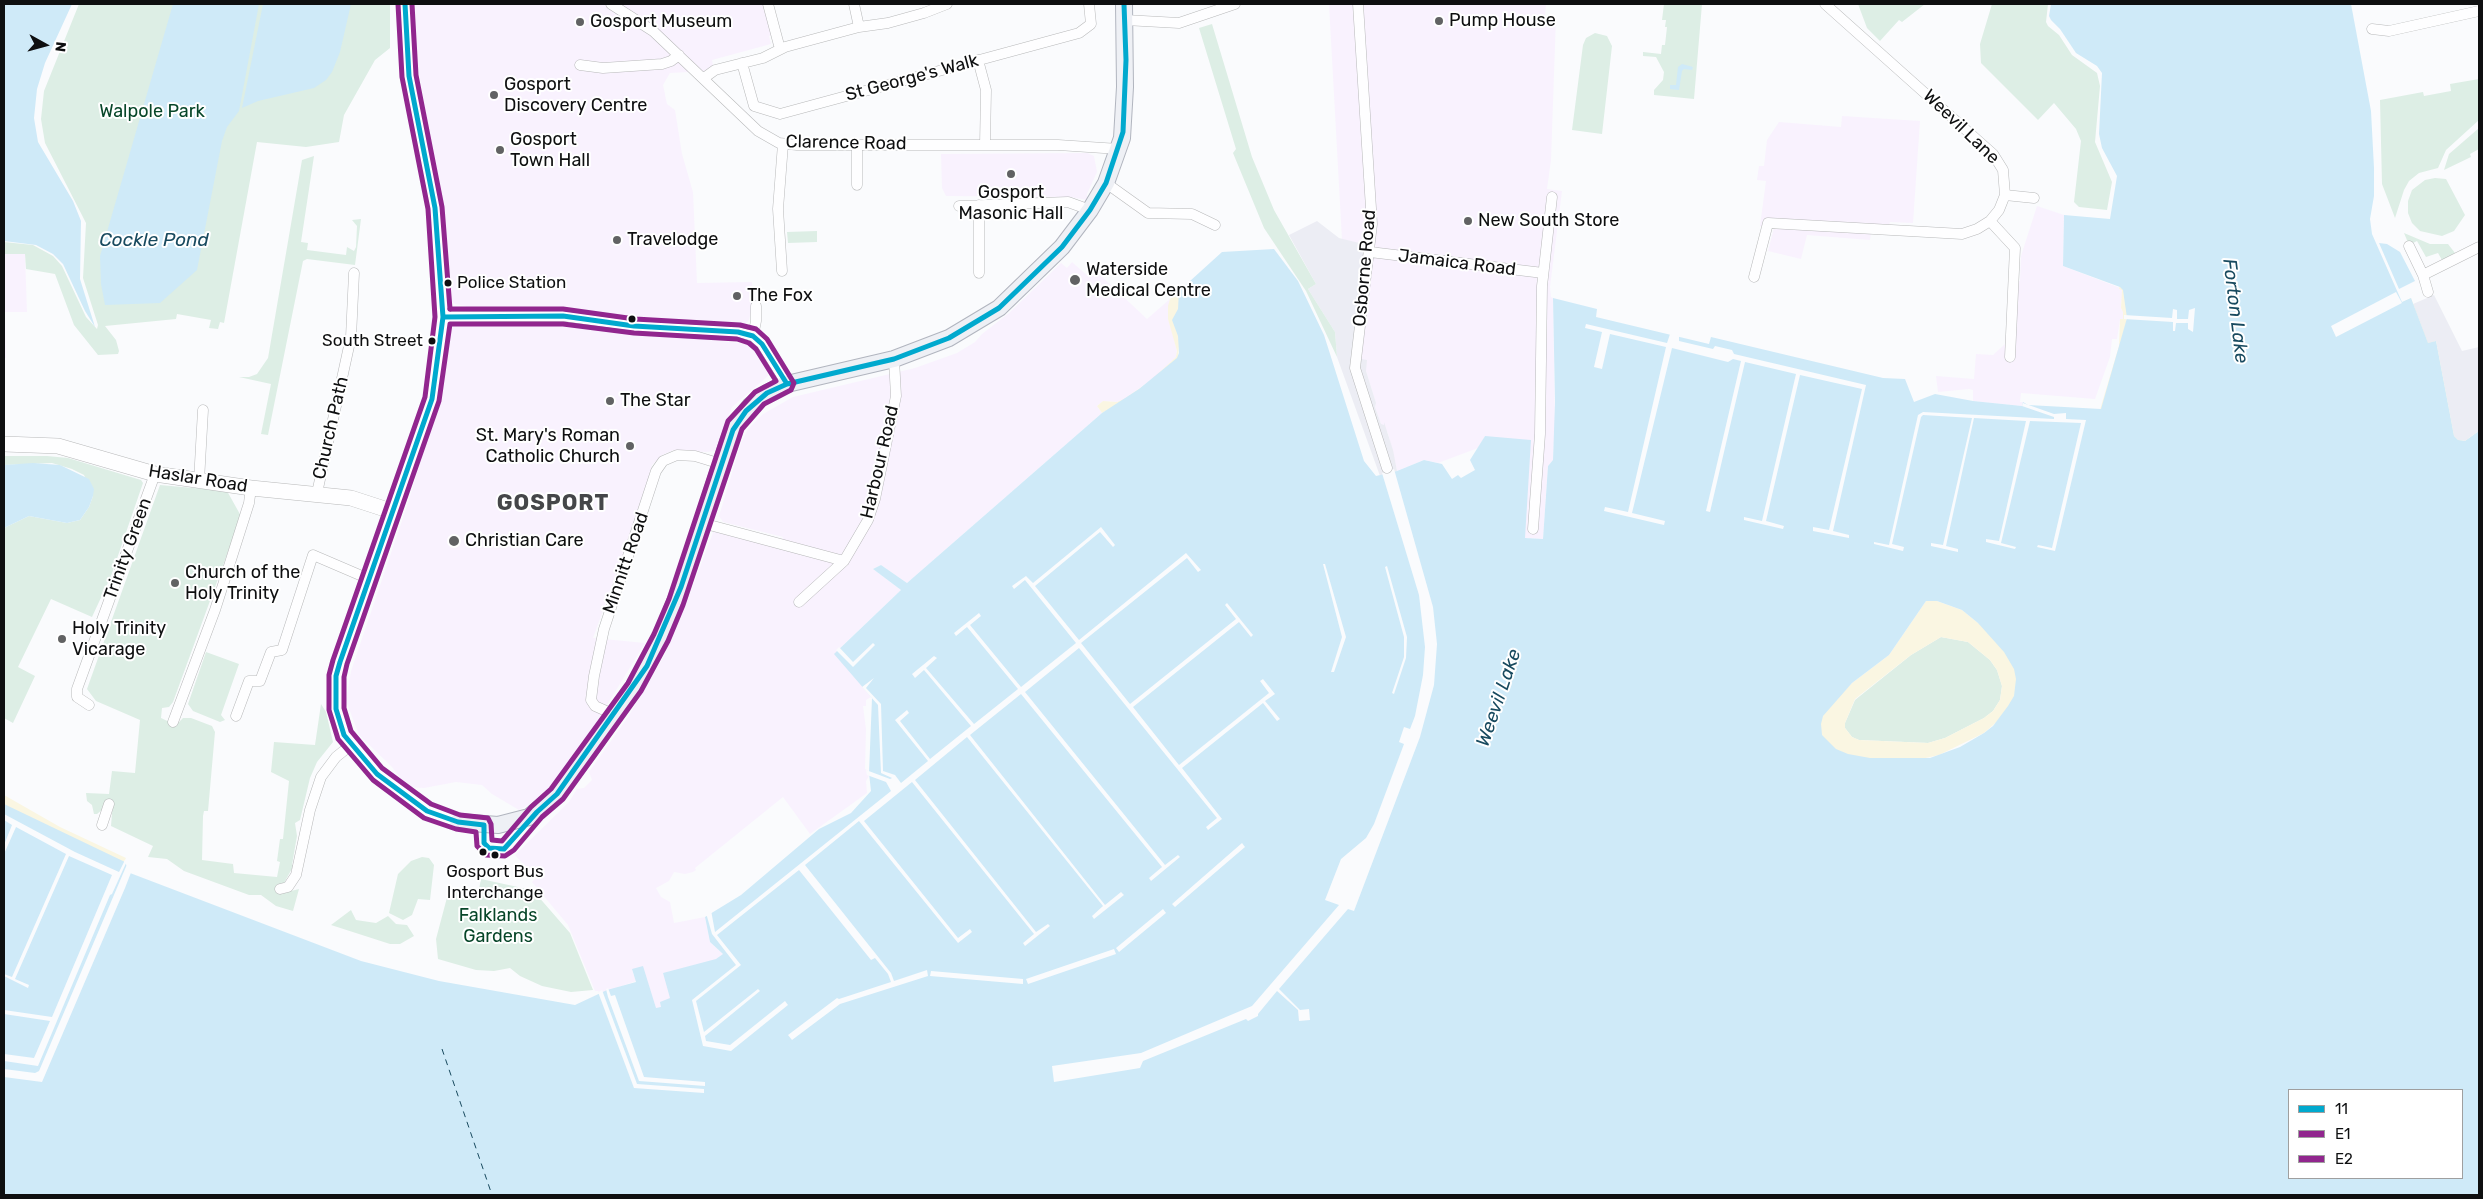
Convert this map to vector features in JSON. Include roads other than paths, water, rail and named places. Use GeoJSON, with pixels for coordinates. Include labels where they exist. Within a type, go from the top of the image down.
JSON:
{"type":"FeatureCollection","features":[{"type":"Feature","properties":{"kind":"main road"},"geometry":{"type":"LineString","coordinates":[[405,4],[411,85],[435,208],[443,317],[432,399],[336,676],[336,709],[344,735],[351,745],[377,774],[398,791],[427,811],[458,822],[498,825],[520,821],[537,812],[567,781],[615,715],[647,666],[666,627],[681,587],[733,430],[746,411],[766,393],[787,384],[894,359],[949,338],[999,308],[1062,247],[1090,210],[1106,184],[1119,149],[1124,118],[1124,4]]}},
{"type":"Feature","properties":{"kind":"main road","name":"Haslar Road"},"geometry":{"type":"LineString","coordinates":[[4,444],[44,444],[64,447],[155,474],[251,488],[317,493],[351,498],[394,512]]}},
{"type":"Feature","properties":{"kind":"street","name":"Clarence Road"},"geometry":{"type":"LineString","coordinates":[[611,4],[639,20],[704,78],[761,133],[783,144],[1092,146],[1119,149]]}},
{"type":"Feature","properties":{"kind":"street"},"geometry":{"type":"LineString","coordinates":[[768,4],[780,49]]}},
{"type":"Feature","properties":{"kind":"street"},"geometry":{"type":"LineString","coordinates":[[854,4],[859,27]]}},
{"type":"Feature","properties":{"kind":"street"},"geometry":{"type":"LineString","coordinates":[[704,78],[714,71],[766,57],[780,49],[859,27],[888,23],[947,4]]}},
{"type":"Feature","properties":{"kind":"street","name":"St George's Walk"},"geometry":{"type":"LineString","coordinates":[[740,64],[754,106],[770,113],[781,114],[1085,30],[1091,20],[1089,4]]}},
{"type":"Feature","properties":{"kind":"street"},"geometry":{"type":"LineString","coordinates":[[1125,20],[1174,23],[1192,20],[1216,7],[1235,4]]}},
{"type":"Feature","properties":{"kind":"street","name":"Osborne Road"},"geometry":{"type":"LineString","coordinates":[[1358,4],[1372,201],[1370,252],[1356,371],[1387,468]]}},
{"type":"Feature","properties":{"kind":"street","name":"Weevil Lane"},"geometry":{"type":"LineString","coordinates":[[1825,4],[1994,154],[2003,170],[2006,186],[2005,195]]}},
{"type":"Feature","properties":{"kind":"street"},"geometry":{"type":"LineString","coordinates":[[2372,29],[2389,30],[2479,10]]}},
{"type":"Feature","properties":{"kind":"street"},"geometry":{"type":"LineString","coordinates":[[580,65],[603,68],[662,64],[671,61],[679,55]]}},
{"type":"Feature","properties":{"kind":"street"},"geometry":{"type":"LineString","coordinates":[[978,60],[986,90],[985,145]]}},
{"type":"Feature","properties":{"kind":"street"},"geometry":{"type":"LineString","coordinates":[[782,271],[778,209],[783,144]]}},
{"type":"Feature","properties":{"kind":"street"},"geometry":{"type":"LineString","coordinates":[[857,145],[858,185]]}},
{"type":"Feature","properties":{"kind":"street"},"geometry":{"type":"LineString","coordinates":[[1106,184],[1150,214],[1192,214],[1215,225]]}},
{"type":"Feature","properties":{"kind":"street"},"geometry":{"type":"LineString","coordinates":[[1754,276],[1768,223],[1962,234],[1977,229],[1990,221],[1999,210],[2005,195],[2034,198]]}},
{"type":"Feature","properties":{"kind":"street"},"geometry":{"type":"LineString","coordinates":[[1533,529],[1540,434],[1543,273],[1552,196]]}},
{"type":"Feature","properties":{"kind":"street"},"geometry":{"type":"LineString","coordinates":[[959,206],[1068,202],[1090,210]]}},
{"type":"Feature","properties":{"kind":"street"},"geometry":{"type":"LineString","coordinates":[[979,205],[979,273]]}},
{"type":"Feature","properties":{"kind":"street"},"geometry":{"type":"LineString","coordinates":[[1990,221],[2016,248],[2010,357]]}},
{"type":"Feature","properties":{"kind":"street"},"geometry":{"type":"LineString","coordinates":[[2409,246],[2423,275],[2428,292]]}},
{"type":"Feature","properties":{"kind":"street"},"geometry":{"type":"LineString","coordinates":[[2423,275],[2479,247]]}},
{"type":"Feature","properties":{"kind":"street","name":"Jamaica Road"},"geometry":{"type":"LineString","coordinates":[[1370,252],[1543,273]]}},
{"type":"Feature","properties":{"kind":"street","name":"Church Path"},"geometry":{"type":"LineString","coordinates":[[317,493],[351,337],[354,273]]}},
{"type":"Feature","properties":{"kind":"street"},"geometry":{"type":"LineString","coordinates":[[753,336],[756,306]]}},
{"type":"Feature","properties":{"kind":"street"},"geometry":{"type":"LineString","coordinates":[[443,317],[563,316],[634,326],[723,331],[753,336],[769,352],[787,384]]}},
{"type":"Feature","properties":{"kind":"street","name":"Harbour Road"},"geometry":{"type":"LineString","coordinates":[[799,602],[844,561],[861,534],[875,499],[896,396],[894,359]]}},
{"type":"Feature","properties":{"kind":"street"},"geometry":{"type":"LineString","coordinates":[[199,481],[203,410]]}},
{"type":"Feature","properties":{"kind":"street","name":"Minnitt Road"},"geometry":{"type":"LineString","coordinates":[[615,715],[595,706],[592,700],[594,676],[604,629],[645,511],[653,479],[663,461],[670,457],[695,456],[721,464]]}},
{"type":"Feature","properties":{"kind":"street","name":"Trinity Green"},"geometry":{"type":"LineString","coordinates":[[88,705],[78,697],[77,689],[155,474]]}},
{"type":"Feature","properties":{"kind":"street"},"geometry":{"type":"LineString","coordinates":[[173,722],[215,610],[249,503],[251,488]]}},
{"type":"Feature","properties":{"kind":"street"},"geometry":{"type":"LineString","coordinates":[[702,523],[844,561]]}},
{"type":"Feature","properties":{"kind":"street"},"geometry":{"type":"LineString","coordinates":[[236,716],[249,681],[260,681],[271,652],[282,650],[314,555],[369,579]]}},
{"type":"Feature","properties":{"kind":"street"},"geometry":{"type":"LineString","coordinates":[[280,889],[288,887],[296,875],[310,810],[321,777],[336,757],[351,745]]}},
{"type":"Feature","properties":{"kind":"street"},"geometry":{"type":"LineString","coordinates":[[102,825],[109,804]]}},
{"type":"Feature","properties":{"kind":"water"},"geometry":{"type":"Polygon","coordinates":[[[4,4],[72,4],[45,63],[37,89],[34,118],[38,142],[73,201],[81,221],[80,279],[95,327],[85,311],[63,264],[53,254],[36,245],[4,241],[4,4]]]}},
{"type":"Feature","properties":{"kind":"water","name":"Cockle Pond"},"geometry":{"type":"Polygon","coordinates":[[[173,4],[259,4],[239,111],[227,127],[222,141],[197,270],[160,303],[105,305],[101,284],[100,256],[173,4]]]}},
{"type":"Feature","properties":{"kind":"water"},"geometry":{"type":"Polygon","coordinates":[[[263,4],[351,4],[340,52],[332,72],[326,80],[314,88],[258,101],[242,108],[263,4]]]}},
{"type":"Feature","properties":{"kind":"water"},"geometry":{"type":"Polygon","coordinates":[[[2051,4],[2351,4],[2371,111],[2374,168],[2374,196],[2370,219],[2372,234],[2402,302],[2411,298],[2428,343],[2436,341],[2454,436],[2458,440],[2465,441],[2479,431],[2479,1195],[4,1195],[4,804],[125,862],[130,873],[361,961],[439,981],[575,1005],[607,990],[636,982],[632,969],[643,966],[656,1008],[661,1007],[660,1002],[670,998],[663,973],[716,959],[723,954],[710,942],[705,917],[741,895],[819,829],[851,813],[871,791],[869,773],[872,698],[834,654],[901,590],[873,569],[881,565],[907,583],[1102,413],[1139,389],[1177,358],[1179,353],[1178,336],[1172,320],[1178,309],[1179,291],[1222,252],[1274,249],[1298,281],[1324,335],[1364,461],[1376,476],[1397,471],[1424,460],[1442,464],[1452,479],[1458,475],[1461,478],[1475,470],[1470,460],[1485,436],[1531,440],[1525,538],[1543,539],[1548,466],[1553,460],[1555,402],[1553,298],[1597,309],[1596,317],[1709,344],[1711,337],[1883,378],[1905,379],[1914,402],[1935,394],[1973,401],[2022,406],[2023,402],[2028,405],[2101,409],[2127,318],[2123,290],[2120,287],[2063,266],[2064,215],[2110,219],[2117,176],[2102,148],[2099,134],[2102,73],[2097,66],[2076,53],[2060,29],[2049,16],[2051,4]],[[1926,601],[1889,655],[1852,683],[1823,716],[1821,724],[1822,735],[1836,749],[1848,754],[1870,758],[1930,758],[1960,747],[1984,733],[1993,726],[2008,706],[2014,696],[2016,679],[2014,669],[2004,652],[1978,623],[1962,610],[1937,601],[1926,601]]]}},
{"type":"Feature","properties":{"kind":"water"},"geometry":{"type":"Polygon","coordinates":[[[1682,64],[1693,67],[1692,70],[1684,69],[1682,71],[1679,90],[1670,89],[1670,85],[1676,85],[1678,67],[1682,64]]]}},
{"type":"Feature","properties":{"kind":"water"},"geometry":{"type":"Polygon","coordinates":[[[2379,243],[2387,244],[2400,252],[2415,281],[2399,289],[2379,243]]]}},
{"type":"Feature","properties":{"kind":"water"},"geometry":{"type":"Polygon","coordinates":[[[33,463],[60,465],[89,479],[94,489],[93,496],[89,507],[80,520],[67,523],[29,516],[4,528],[4,465],[33,463]]]}},
{"type":"Feature","properties":{"kind":"place","name":"Pump House"},"geometry":{"type":"Point","coordinates":[1439,21]}},
{"type":"Feature","properties":{"kind":"place","name":"Gosport Museum"},"geometry":{"type":"Point","coordinates":[580,22]}},
{"type":"Feature","properties":{"kind":"place","name":"Gosport Discovery Centre"},"geometry":{"type":"Point","coordinates":[494,95]}},
{"type":"Feature","properties":{"kind":"place","name":"Gosport Town Hall"},"geometry":{"type":"Point","coordinates":[500,150]}},
{"type":"Feature","properties":{"kind":"place","name":"Gosport Masonic Hall"},"geometry":{"type":"Point","coordinates":[1011,174]}},
{"type":"Feature","properties":{"kind":"place","name":"New South Store"},"geometry":{"type":"Point","coordinates":[1468,221]}},
{"type":"Feature","properties":{"kind":"place","name":"Travelodge"},"geometry":{"type":"Point","coordinates":[617,240]}},
{"type":"Feature","properties":{"kind":"place","name":"Waterside Medical Centre"},"geometry":{"type":"Point","coordinates":[1075,280]}},
{"type":"Feature","properties":{"kind":"place","name":"Police Station"},"geometry":{"type":"Point","coordinates":[448,283]}},
{"type":"Feature","properties":{"kind":"place","name":"The Fox"},"geometry":{"type":"Point","coordinates":[737,296]}},
{"type":"Feature","properties":{"kind":"place","name":"South Street"},"geometry":{"type":"Point","coordinates":[432,341]}},
{"type":"Feature","properties":{"kind":"place","name":"The Star"},"geometry":{"type":"Point","coordinates":[610,401]}},
{"type":"Feature","properties":{"kind":"place","name":"St. Mary's Roman Catholic Church"},"geometry":{"type":"Point","coordinates":[630,446]}},
{"type":"Feature","properties":{"kind":"place","name":"Christian Care"},"geometry":{"type":"Point","coordinates":[454,541]}},
{"type":"Feature","properties":{"kind":"place","name":"Church of the Holy Trinity"},"geometry":{"type":"Point","coordinates":[175,583]}},
{"type":"Feature","properties":{"kind":"place","name":"Holy Trinity Vicarage"},"geometry":{"type":"Point","coordinates":[62,639]}},
{"type":"Feature","properties":{"kind":"place","name":"Gosport Bus Interchange"},"geometry":{"type":"Point","coordinates":[495,855]}},
{"type":"Feature","properties":{"kind":"district","name":"GOSPORT"},"geometry":{"type":"Point","coordinates":[553,504]}},
{"type":"Feature","properties":{"kind":"park label","name":"Walpole Park"},"geometry":{"type":"Point","coordinates":[152,112]}},
{"type":"Feature","properties":{"kind":"park label","name":"Falklands Gardens"},"geometry":{"type":"Point","coordinates":[498,926]}},
{"type":"Feature","properties":{"kind":"water label","name":"Forton Lake"},"geometry":{"type":"Point","coordinates":[2235,311]}},
{"type":"Feature","properties":{"kind":"water label","name":"Weevil Lake"},"geometry":{"type":"Point","coordinates":[1499,698]}}]}
